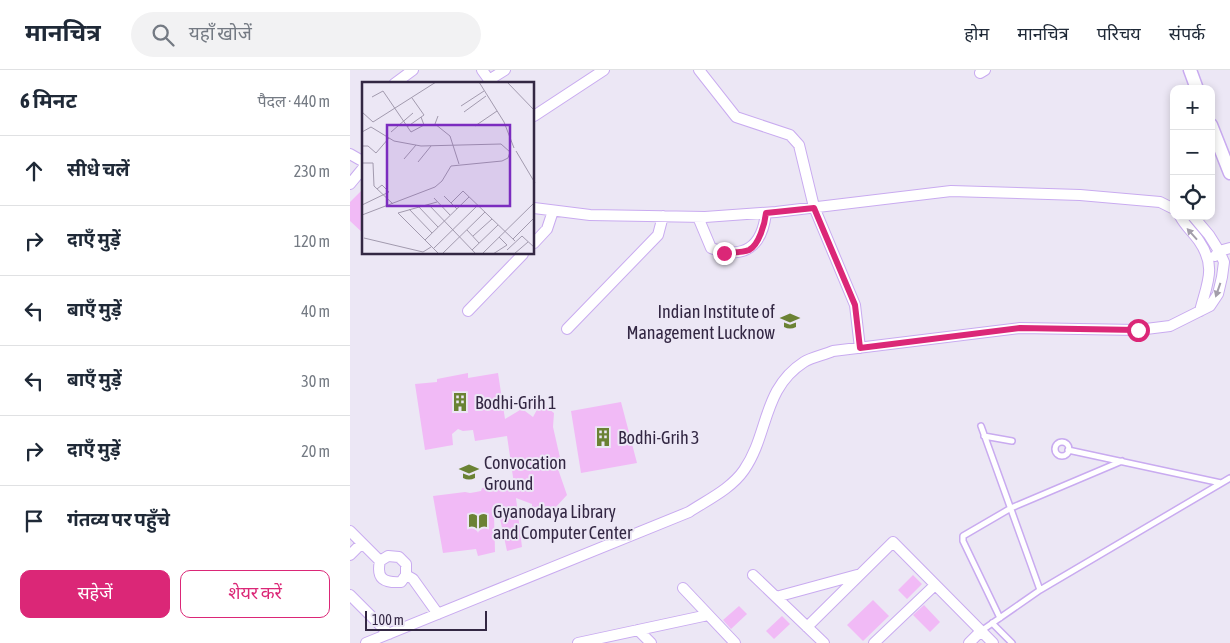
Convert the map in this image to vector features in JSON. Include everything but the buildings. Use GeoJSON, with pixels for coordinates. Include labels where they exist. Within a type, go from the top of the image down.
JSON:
{"type":"FeatureCollection","features":[{"type":"Feature","properties":{"kind":"street"},"geometry":{"type":"LineString","coordinates":[[397,82],[414,70]]}},
{"type":"Feature","properties":{"kind":"street"},"geometry":{"type":"LineString","coordinates":[[482,70],[491,82],[505,70]]}},
{"type":"Feature","properties":{"kind":"street"},"geometry":{"type":"LineString","coordinates":[[535,115],[604,70]]}},
{"type":"Feature","properties":{"kind":"street"},"geometry":{"type":"LineString","coordinates":[[700,70],[736,118],[790,135],[799,145],[814,208],[855,305],[860,348]]}},
{"type":"Feature","properties":{"kind":"street"},"geometry":{"type":"LineString","coordinates":[[1190,70],[1196,85]]}},
{"type":"Feature","properties":{"kind":"street"},"geometry":{"type":"LineString","coordinates":[[1213,130],[1230,173]]}},
{"type":"Feature","properties":{"kind":"street"},"geometry":{"type":"LineString","coordinates":[[350,154],[362,161]]}},
{"type":"Feature","properties":{"kind":"street"},"geometry":{"type":"LineString","coordinates":[[350,184],[362,169]]}},
{"type":"Feature","properties":{"kind":"street"},"geometry":{"type":"LineString","coordinates":[[535,208],[590,215],[698,217],[766,213],[951,191],[1080,195],[1160,202],[1170,206]]}},
{"type":"Feature","properties":{"kind":"street"},"geometry":{"type":"LineString","coordinates":[[535,242],[547,229],[553,211]]}},
{"type":"Feature","properties":{"kind":"street"},"geometry":{"type":"LineString","coordinates":[[698,217],[711,248],[724,253],[749,250],[755,244],[765,224],[766,213]]}},
{"type":"Feature","properties":{"kind":"street"},"geometry":{"type":"LineString","coordinates":[[567,329],[658,235],[664,216]]}},
{"type":"Feature","properties":{"kind":"street"},"geometry":{"type":"LineString","coordinates":[[1182,220],[1199,241],[1209,262],[1210,274],[1200,311]]}},
{"type":"Feature","properties":{"kind":"street"},"geometry":{"type":"LineString","coordinates":[[1197,220],[1210,235],[1227,261]]}},
{"type":"Feature","properties":{"kind":"street"},"geometry":{"type":"LineString","coordinates":[[1209,262],[1219,251],[1230,248]]}},
{"type":"Feature","properties":{"kind":"street"},"geometry":{"type":"LineString","coordinates":[[468,311],[522,255]]}},
{"type":"Feature","properties":{"kind":"street"},"geometry":{"type":"LineString","coordinates":[[1209,262],[1227,261]]}},
{"type":"Feature","properties":{"kind":"street"},"geometry":{"type":"LineString","coordinates":[[366,643],[689,512],[728,486],[743,471],[754,451],[770,402],[784,379],[805,361],[833,351],[1020,328],[1138,330],[1170,326],[1210,306],[1218,294],[1227,261]]}},
{"type":"Feature","properties":{"kind":"street"},"geometry":{"type":"LineString","coordinates":[[350,531],[380,561]]}},
{"type":"Feature","properties":{"kind":"street"},"geometry":{"type":"LineString","coordinates":[[806,627],[893,542],[992,643]]}},
{"type":"Feature","properties":{"kind":"street"},"geometry":{"type":"LineString","coordinates":[[350,555],[362,544]]}},
{"type":"Feature","properties":{"kind":"street"},"geometry":{"type":"LineString","coordinates":[[388,556],[399,557],[406,564],[406,575],[401,582],[386,581],[380,576],[378,569],[380,561],[388,556]]}},
{"type":"Feature","properties":{"kind":"street"},"geometry":{"type":"LineString","coordinates":[[406,575],[413,579],[438,614]]}},
{"type":"Feature","properties":{"kind":"street"},"geometry":{"type":"LineString","coordinates":[[753,575],[824,643]]}},
{"type":"Feature","properties":{"kind":"street"},"geometry":{"type":"LineString","coordinates":[[776,597],[859,575]]}},
{"type":"Feature","properties":{"kind":"street"},"geometry":{"type":"LineString","coordinates":[[874,643],[935,584]]}},
{"type":"Feature","properties":{"kind":"street"},"geometry":{"type":"LineString","coordinates":[[683,588],[735,643]]}},
{"type":"Feature","properties":{"kind":"street"},"geometry":{"type":"LineString","coordinates":[[350,595],[389,634]]}},
{"type":"Feature","properties":{"kind":"street"},"geometry":{"type":"LineString","coordinates":[[578,643],[708,615]]}},
{"type":"Feature","properties":{"kind":"street"},"geometry":{"type":"LineString","coordinates":[[638,630],[651,643]]}},
{"type":"Feature","properties":{"kind":"street"},"geometry":{"type":"LineString","coordinates":[[969,643],[981,631]]}},
{"type":"Feature","properties":{"kind":"lane"},"geometry":{"type":"LineString","coordinates":[[981,426],[1040,590]]}},
{"type":"Feature","properties":{"kind":"lane"},"geometry":{"type":"LineString","coordinates":[[984,436],[1012,441]]}},
{"type":"Feature","properties":{"kind":"lane"},"geometry":{"type":"LineString","coordinates":[[1068,450],[1222,483]]}},
{"type":"Feature","properties":{"kind":"lane"},"geometry":{"type":"LineString","coordinates":[[1000,618],[962,539],[963,536],[1011,508],[1122,461]]}},
{"type":"Feature","properties":{"kind":"lane"},"geometry":{"type":"LineString","coordinates":[[981,631],[1040,590],[1230,478]]}},
{"type":"Feature","properties":{"kind":"lane"},"geometry":{"type":"LineString","coordinates":[[992,624],[1012,643]]}},
{"type":"Feature","properties":{"kind":"place","name":"Indian Institute of Management Lucknow"},"geometry":{"type":"Point","coordinates":[790,321]}},
{"type":"Feature","properties":{"kind":"place","name":"Bodhi-Grih 1"},"geometry":{"type":"Point","coordinates":[460,402]}},
{"type":"Feature","properties":{"kind":"place","name":"Bodhi-Grih 3"},"geometry":{"type":"Point","coordinates":[603,437]}},
{"type":"Feature","properties":{"kind":"place","name":"Convocation Ground"},"geometry":{"type":"Point","coordinates":[469,472]}},
{"type":"Feature","properties":{"kind":"place","name":"Gyanodaya Library and Computer Center"},"geometry":{"type":"Point","coordinates":[478,521]}},
{"type":"Feature","properties":{"kind":"route"},"geometry":{"type":"LineString","coordinates":[[724,253],[749,250],[755,244],[765,224],[766,213],[814,208],[855,305],[860,348],[1020,328],[1138,330]]}}]}
